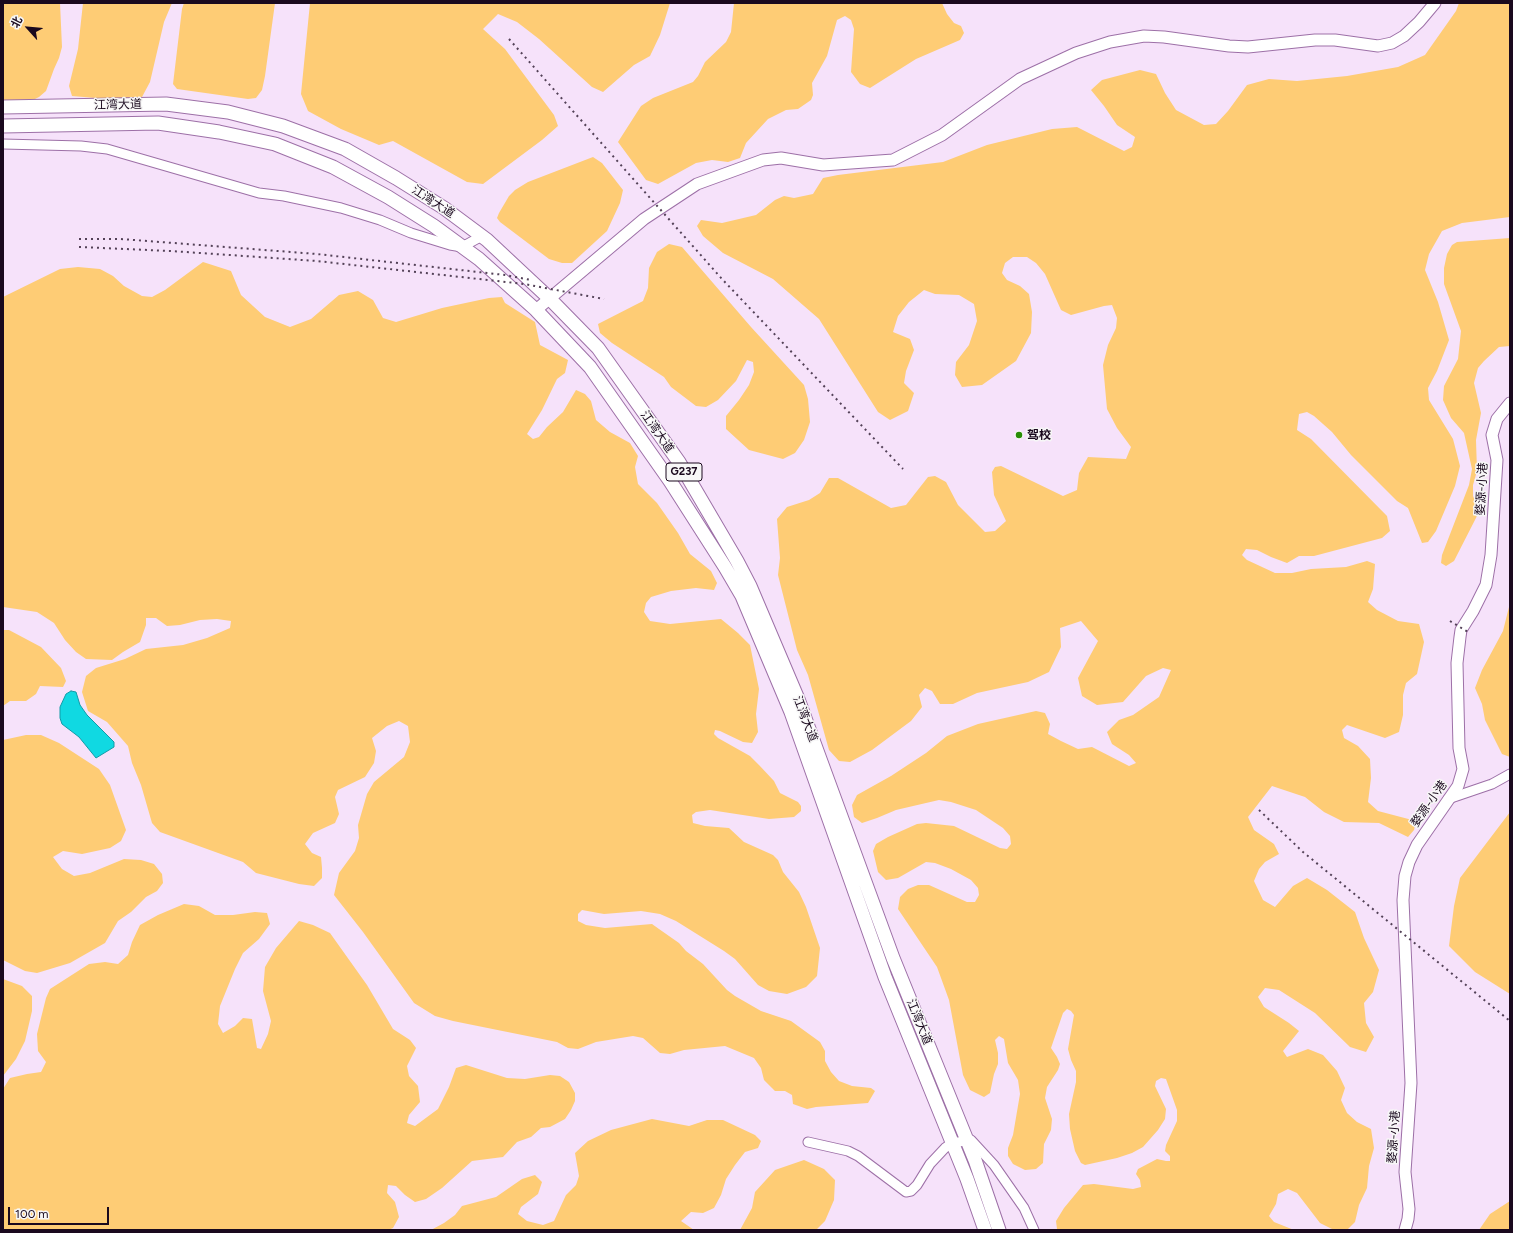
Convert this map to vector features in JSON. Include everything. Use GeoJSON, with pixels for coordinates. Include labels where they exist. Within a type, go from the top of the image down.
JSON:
{"type":"FeatureCollection","features":[{"type":"Feature","properties":{"kind":"highway","name":"江湾大道"},"geometry":{"type":"LineString","coordinates":[[3,107],[166,104],[228,112],[283,126],[345,149],[444,208],[482,236],[549,298],[598,348],[678,462],[737,560],[750,586],[798,699],[893,958],[975,1160],[999,1230]]}},
{"type":"Feature","properties":{"kind":"highway","name":"江湾大道"},"geometry":{"type":"LineString","coordinates":[[3,126],[158,123],[219,132],[275,144],[333,167],[388,197],[434,226],[479,259],[536,310],[590,367],[670,481],[742,596],[791,712],[885,977],[967,1179],[984,1230]]}},
{"type":"Feature","properties":{"kind":"main road"},"geometry":{"type":"LineString","coordinates":[[536,310],[644,219],[697,184],[763,160],[781,158],[824,165],[893,160],[942,134],[1020,79],[1076,53],[1110,42],[1144,36],[1164,37],[1229,46],[1335,40],[1378,46],[1392,43],[1404,36],[1419,22],[1435,3]]}},
{"type":"Feature","properties":{"kind":"main road","name":"婺源-小港"},"geometry":{"type":"LineString","coordinates":[[1405,1230],[1409,1209],[1405,1172],[1411,1083],[1403,900],[1405,876],[1409,862],[1417,845],[1427,828],[1458,786],[1463,769],[1459,748],[1457,663],[1461,630],[1486,585],[1491,555],[1497,460],[1492,435],[1497,420],[1510,403]]}},
{"type":"Feature","properties":{"kind":"street"},"geometry":{"type":"LineString","coordinates":[[3,144],[81,146],[107,150],[259,193],[284,196],[341,208],[450,245],[462,247],[482,236]]}},
{"type":"Feature","properties":{"kind":"street"},"geometry":{"type":"LineString","coordinates":[[1448,799],[1492,784],[1510,774]]}},
{"type":"Feature","properties":{"kind":"street"},"geometry":{"type":"LineString","coordinates":[[808,1142],[853,1153],[906,1192],[911,1191],[930,1164],[945,1148],[952,1143],[971,1140],[994,1165],[1024,1208],[1034,1230]]}},
{"type":"Feature","properties":{"kind":"shaded area"},"geometry":{"type":"Polygon","coordinates":[[[3,3],[60,3],[62,47],[59,58],[46,91],[31,101],[3,100],[3,3]]]}},
{"type":"Feature","properties":{"kind":"shaded area"},"geometry":{"type":"Polygon","coordinates":[[[83,3],[172,3],[164,22],[150,82],[142,97],[131,101],[72,96],[69,86],[78,49],[83,3]]]}},
{"type":"Feature","properties":{"kind":"shaded area"},"geometry":{"type":"Polygon","coordinates":[[[184,3],[275,3],[265,76],[262,90],[256,98],[248,99],[177,89],[173,84],[184,3]]]}},
{"type":"Feature","properties":{"kind":"shaded area"},"geometry":{"type":"Polygon","coordinates":[[[310,3],[670,3],[660,35],[650,56],[634,65],[603,92],[592,87],[539,39],[517,22],[498,14],[483,29],[505,49],[554,115],[558,126],[542,140],[483,184],[467,182],[393,141],[379,145],[341,129],[308,111],[301,94],[310,3]]]}},
{"type":"Feature","properties":{"kind":"shaded area"},"geometry":{"type":"Polygon","coordinates":[[[734,3],[942,3],[947,14],[954,23],[961,26],[964,33],[960,40],[916,59],[870,88],[860,84],[851,72],[854,29],[851,20],[845,16],[837,20],[827,56],[812,83],[813,95],[811,100],[798,109],[786,110],[768,119],[746,143],[740,158],[728,162],[712,160],[696,163],[658,184],[646,180],[618,142],[641,106],[653,98],[693,82],[698,76],[705,62],[726,42],[731,32],[734,3]]]}},
{"type":"Feature","properties":{"kind":"shaded area"},"geometry":{"type":"Polygon","coordinates":[[[1459,3],[1510,3],[1510,217],[1462,223],[1442,231],[1429,254],[1425,270],[1438,302],[1449,340],[1437,371],[1428,388],[1429,400],[1453,439],[1460,466],[1455,486],[1436,531],[1428,542],[1422,543],[1408,508],[1397,501],[1351,455],[1332,432],[1314,416],[1307,412],[1299,414],[1297,430],[1311,439],[1387,516],[1390,531],[1382,538],[1314,556],[1299,556],[1287,563],[1257,550],[1246,549],[1242,555],[1247,560],[1275,573],[1292,573],[1311,569],[1346,567],[1367,561],[1375,564],[1373,589],[1368,602],[1377,610],[1398,621],[1419,624],[1424,642],[1417,674],[1406,683],[1403,695],[1403,715],[1399,732],[1385,738],[1347,725],[1342,730],[1344,738],[1358,746],[1370,759],[1371,778],[1368,802],[1378,811],[1416,821],[1414,830],[1408,837],[1379,823],[1344,822],[1324,812],[1305,797],[1272,786],[1248,817],[1254,830],[1274,844],[1279,854],[1265,862],[1259,869],[1254,881],[1263,900],[1275,907],[1293,886],[1307,878],[1327,890],[1355,912],[1364,938],[1379,970],[1373,992],[1364,1003],[1366,1023],[1374,1037],[1366,1052],[1350,1047],[1315,1013],[1279,990],[1265,988],[1258,997],[1264,1007],[1299,1031],[1283,1051],[1287,1057],[1308,1049],[1323,1055],[1337,1071],[1345,1088],[1341,1100],[1347,1113],[1357,1122],[1371,1129],[1374,1148],[1369,1166],[1367,1188],[1359,1205],[1355,1222],[1347,1230],[1334,1230],[1320,1223],[1297,1193],[1288,1189],[1278,1194],[1276,1204],[1269,1216],[1274,1222],[1294,1230],[1059,1230],[1057,1229],[1056,1221],[1064,1208],[1083,1185],[1094,1184],[1133,1189],[1141,1187],[1140,1180],[1136,1174],[1138,1169],[1157,1159],[1170,1161],[1170,1156],[1165,1151],[1166,1145],[1177,1121],[1177,1110],[1166,1079],[1161,1078],[1156,1081],[1155,1086],[1166,1109],[1165,1119],[1158,1130],[1143,1147],[1132,1153],[1117,1158],[1085,1165],[1081,1163],[1075,1151],[1070,1129],[1069,1114],[1076,1082],[1076,1071],[1068,1049],[1074,1015],[1067,1009],[1063,1013],[1051,1048],[1060,1064],[1058,1070],[1047,1087],[1045,1098],[1052,1119],[1051,1130],[1044,1144],[1043,1163],[1036,1169],[1025,1170],[1013,1164],[1008,1156],[1008,1148],[1013,1135],[1020,1094],[1018,1080],[1008,1063],[1004,1039],[999,1036],[995,1040],[998,1053],[998,1064],[990,1093],[984,1097],[970,1090],[963,1075],[949,1000],[937,967],[898,909],[900,897],[908,889],[918,885],[929,885],[967,902],[975,902],[979,895],[978,888],[971,880],[951,869],[935,863],[926,862],[898,878],[886,880],[878,872],[873,851],[876,844],[888,837],[917,824],[926,823],[954,826],[1000,848],[1007,849],[1011,844],[1010,836],[1003,828],[976,810],[951,802],[939,800],[896,810],[862,823],[854,817],[852,805],[857,795],[891,776],[926,753],[947,736],[978,724],[1036,711],[1045,713],[1050,724],[1048,734],[1078,749],[1092,747],[1129,766],[1136,763],[1129,755],[1112,744],[1107,732],[1119,720],[1133,715],[1159,697],[1171,670],[1163,668],[1146,676],[1123,702],[1097,705],[1082,696],[1078,678],[1098,641],[1081,621],[1060,628],[1061,647],[1049,672],[1028,682],[977,693],[953,704],[940,704],[932,691],[925,688],[919,695],[922,707],[911,721],[872,750],[850,762],[839,761],[829,750],[808,675],[797,650],[778,575],[780,558],[777,519],[787,507],[809,500],[820,493],[829,478],[838,478],[891,508],[906,505],[928,477],[935,476],[946,482],[958,505],[985,532],[995,531],[1006,521],[994,495],[992,472],[995,467],[1001,466],[1063,496],[1077,490],[1079,473],[1088,457],[1126,459],[1131,447],[1117,428],[1107,409],[1103,365],[1108,345],[1116,328],[1117,318],[1112,305],[1071,315],[1061,310],[1045,274],[1036,263],[1027,257],[1013,257],[1005,263],[1002,273],[1007,280],[1020,286],[1029,294],[1032,312],[1031,333],[1016,361],[982,385],[962,387],[955,375],[956,362],[969,345],[977,321],[974,304],[959,295],[935,294],[924,290],[909,302],[898,316],[893,332],[910,339],[914,350],[906,371],[904,383],[914,393],[908,411],[890,420],[878,412],[819,319],[773,279],[723,253],[703,236],[697,226],[701,220],[722,223],[756,215],[775,200],[784,196],[794,198],[813,194],[823,178],[943,162],[987,145],[1052,129],[1077,127],[1124,151],[1132,147],[1135,137],[1117,125],[1091,90],[1102,80],[1140,70],[1156,74],[1165,93],[1176,110],[1204,125],[1216,124],[1228,111],[1247,85],[1269,79],[1297,81],[1347,76],[1398,67],[1425,55],[1456,11],[1459,3]]]}},
{"type":"Feature","properties":{"kind":"shaded area"},"geometry":{"type":"Polygon","coordinates":[[[593,157],[602,163],[623,190],[620,203],[607,231],[572,263],[562,263],[549,259],[500,222],[497,218],[509,196],[515,190],[528,182],[593,157]]]}},
{"type":"Feature","properties":{"kind":"shaded area"},"geometry":{"type":"Polygon","coordinates":[[[1510,238],[1510,346],[1499,347],[1484,361],[1478,368],[1474,383],[1481,413],[1476,440],[1477,471],[1473,485],[1473,496],[1477,506],[1477,516],[1454,561],[1446,566],[1441,563],[1442,555],[1469,485],[1472,469],[1464,433],[1451,418],[1443,400],[1444,386],[1458,359],[1461,331],[1444,284],[1444,268],[1447,254],[1452,245],[1457,242],[1510,238]]]}},
{"type":"Feature","properties":{"kind":"shaded area"},"geometry":{"type":"Polygon","coordinates":[[[669,244],[682,247],[751,327],[804,385],[808,399],[810,422],[804,440],[795,453],[783,459],[749,450],[726,429],[726,416],[749,385],[754,372],[753,362],[747,360],[736,381],[718,400],[706,407],[696,406],[671,387],[664,377],[612,343],[600,333],[598,324],[643,301],[648,288],[649,268],[657,252],[669,244]]]}},
{"type":"Feature","properties":{"kind":"shaded area"},"geometry":{"type":"Polygon","coordinates":[[[203,262],[231,271],[241,295],[265,317],[290,327],[311,319],[339,295],[358,291],[373,300],[383,318],[396,322],[442,308],[489,298],[502,297],[505,303],[535,322],[540,345],[568,360],[565,373],[557,379],[542,410],[527,434],[533,439],[539,437],[563,412],[576,390],[585,394],[591,401],[596,420],[610,432],[630,443],[638,456],[635,467],[638,484],[657,503],[678,533],[690,554],[711,571],[717,583],[714,590],[696,588],[671,591],[651,597],[646,603],[644,612],[650,621],[670,624],[721,619],[750,645],[759,689],[756,714],[758,732],[752,743],[743,742],[720,731],[715,730],[714,734],[718,738],[750,756],[774,781],[780,793],[798,802],[801,806],[801,811],[794,817],[769,819],[710,810],[696,812],[692,815],[693,823],[705,826],[729,828],[744,842],[773,855],[778,860],[783,872],[799,892],[806,907],[820,948],[817,976],[806,987],[787,994],[769,991],[758,985],[735,959],[724,951],[676,921],[660,914],[641,911],[604,914],[582,910],[578,914],[578,921],[586,925],[605,928],[652,924],[679,943],[686,951],[703,964],[727,990],[735,996],[761,1011],[791,1021],[820,1042],[825,1051],[825,1061],[831,1072],[839,1081],[852,1086],[871,1088],[875,1091],[868,1103],[807,1109],[793,1104],[792,1095],[785,1091],[775,1091],[764,1080],[761,1068],[754,1058],[725,1046],[684,1050],[670,1054],[660,1053],[643,1038],[633,1036],[596,1042],[578,1049],[568,1048],[557,1042],[435,1016],[414,1003],[363,932],[334,895],[339,873],[355,851],[359,838],[358,825],[367,794],[374,782],[404,757],[410,742],[408,726],[399,721],[387,726],[372,738],[376,751],[374,763],[365,777],[338,790],[335,797],[339,814],[335,823],[313,833],[305,844],[312,853],[321,857],[322,878],[314,886],[299,884],[256,873],[243,862],[160,832],[152,823],[141,785],[132,763],[128,746],[107,722],[88,711],[82,692],[86,676],[96,668],[125,659],[146,649],[183,645],[207,638],[230,628],[231,621],[217,619],[200,620],[180,625],[167,626],[156,618],[146,618],[146,625],[140,642],[112,660],[86,659],[76,652],[65,640],[54,623],[37,612],[3,607],[3,297],[60,269],[78,267],[100,269],[113,276],[124,286],[142,296],[152,297],[165,290],[203,262]]]}},
{"type":"Feature","properties":{"kind":"shaded area"},"geometry":{"type":"Polygon","coordinates":[[[1510,603],[1510,757],[1502,754],[1485,720],[1482,704],[1475,688],[1482,670],[1503,631],[1510,603]]]}},
{"type":"Feature","properties":{"kind":"shaded area"},"geometry":{"type":"Polygon","coordinates":[[[3,630],[9,630],[41,647],[61,668],[66,681],[63,687],[40,686],[36,694],[26,701],[10,701],[3,706],[3,630]]]}},
{"type":"Feature","properties":{"kind":"shaded area"},"geometry":{"type":"Polygon","coordinates":[[[26,735],[41,735],[59,743],[99,769],[110,785],[126,830],[121,841],[110,848],[82,854],[63,851],[53,857],[62,869],[74,876],[90,873],[124,859],[141,860],[154,864],[162,874],[163,883],[157,891],[146,897],[131,912],[118,921],[105,943],[70,963],[37,973],[25,971],[3,960],[3,740],[26,735]]]}},
{"type":"Feature","properties":{"kind":"shaded area"},"geometry":{"type":"Polygon","coordinates":[[[1510,812],[1510,994],[1475,972],[1449,946],[1454,906],[1460,878],[1510,812]]]}},
{"type":"Feature","properties":{"kind":"shaded area"},"geometry":{"type":"Polygon","coordinates":[[[184,904],[199,906],[215,915],[233,915],[255,912],[267,913],[270,924],[259,939],[243,953],[220,1006],[218,1024],[223,1033],[235,1026],[243,1018],[252,1019],[257,1048],[261,1049],[268,1034],[271,1021],[263,991],[265,967],[276,948],[299,921],[313,925],[330,933],[367,985],[393,1029],[410,1040],[416,1048],[407,1066],[409,1076],[418,1086],[420,1102],[409,1115],[407,1123],[415,1126],[438,1109],[449,1087],[456,1068],[466,1065],[507,1078],[525,1079],[550,1075],[560,1076],[569,1082],[575,1093],[575,1101],[571,1110],[565,1119],[550,1127],[541,1128],[531,1137],[517,1142],[503,1157],[472,1161],[442,1188],[426,1199],[415,1202],[396,1186],[388,1185],[387,1193],[395,1202],[399,1217],[393,1228],[388,1230],[3,1230],[3,1089],[10,1078],[41,1072],[46,1062],[38,1051],[37,1034],[46,998],[50,989],[89,964],[105,962],[118,964],[128,955],[140,925],[158,915],[184,904]]]}},
{"type":"Feature","properties":{"kind":"shaded area"},"geometry":{"type":"Polygon","coordinates":[[[3,979],[22,986],[32,996],[32,1011],[25,1041],[16,1059],[3,1076],[3,979]]]}},
{"type":"Feature","properties":{"kind":"shaded area"},"geometry":{"type":"Polygon","coordinates":[[[652,1119],[689,1126],[707,1120],[723,1120],[755,1135],[761,1141],[758,1148],[745,1152],[735,1165],[726,1179],[721,1195],[714,1208],[703,1213],[691,1212],[681,1221],[694,1230],[431,1230],[455,1215],[462,1206],[496,1197],[522,1179],[535,1175],[542,1182],[538,1194],[521,1207],[518,1214],[527,1221],[543,1225],[554,1221],[566,1195],[576,1185],[579,1176],[575,1153],[588,1141],[611,1130],[652,1119]]]}},
{"type":"Feature","properties":{"kind":"shaded area"},"geometry":{"type":"Polygon","coordinates":[[[804,1160],[824,1169],[835,1180],[834,1200],[825,1221],[816,1230],[740,1230],[752,1208],[755,1192],[775,1170],[804,1160]]]}},
{"type":"Feature","properties":{"kind":"shaded area"},"geometry":{"type":"Polygon","coordinates":[[[1510,1201],[1510,1230],[1479,1230],[1490,1214],[1510,1201]]]}},
{"type":"Feature","properties":{"kind":"water"},"geometry":{"type":"Polygon","coordinates":[[[71,691],[76,692],[80,705],[87,715],[114,742],[114,747],[96,758],[79,737],[62,724],[60,718],[60,707],[66,694],[71,691]]]}},
{"type":"Feature","properties":{"kind":"railway"},"geometry":{"type":"LineString","coordinates":[[509,39],[722,279],[903,469]]}},
{"type":"Feature","properties":{"kind":"railway"},"geometry":{"type":"LineString","coordinates":[[79,239],[121,239],[317,254],[505,275],[531,280]]}},
{"type":"Feature","properties":{"kind":"railway"},"geometry":{"type":"LineString","coordinates":[[79,247],[171,251],[317,261],[524,284],[604,299]]}},
{"type":"Feature","properties":{"kind":"railway"},"geometry":{"type":"LineString","coordinates":[[1450,621],[1468,632]]}},
{"type":"Feature","properties":{"kind":"railway"},"geometry":{"type":"LineString","coordinates":[[1259,810],[1303,852],[1510,1021]]}},
{"type":"Feature","properties":{"kind":"place","name":"驾校"},"geometry":{"type":"Point","coordinates":[1019,435]}}]}
